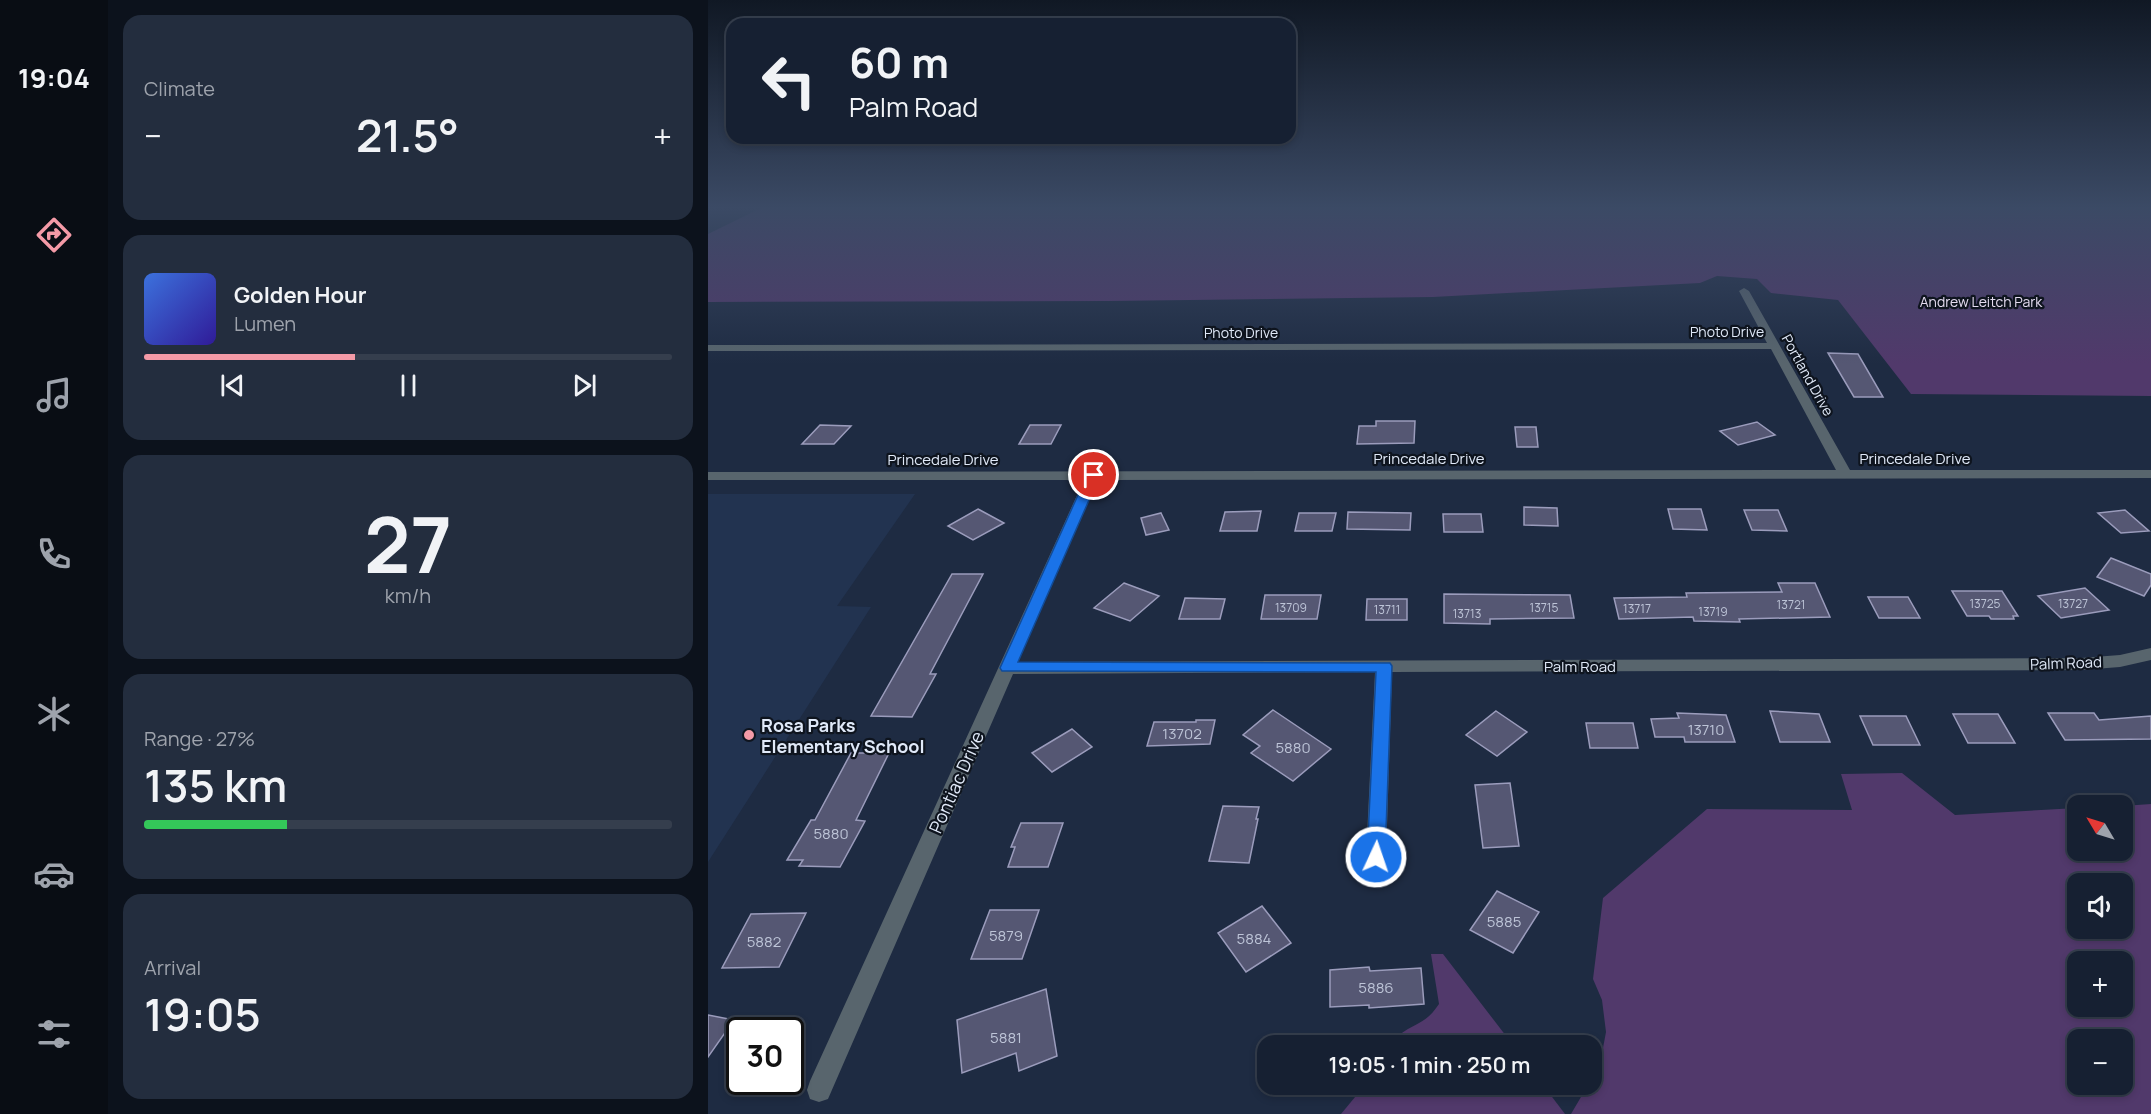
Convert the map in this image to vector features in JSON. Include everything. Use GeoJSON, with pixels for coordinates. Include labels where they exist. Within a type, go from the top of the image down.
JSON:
{"type":"FeatureCollection","features":[{"type":"Feature","properties":{"kind":"street","name":"Portland Drive"},"geometry":{"type":"LineString","coordinates":[[1744,291],[1845,474]]}},
{"type":"Feature","properties":{"kind":"street","name":"Photo Drive"},"geometry":{"type":"LineString","coordinates":[[708,348],[1774,346]]}},
{"type":"Feature","properties":{"kind":"street","name":"Princedale Drive"},"geometry":{"type":"LineString","coordinates":[[708,476],[2151,474]]}},
{"type":"Feature","properties":{"kind":"street","name":"Pontiac Drive"},"geometry":{"type":"LineString","coordinates":[[819,1090],[1094,475]]}},
{"type":"Feature","properties":{"kind":"street","name":"Palm Road"},"geometry":{"type":"LineString","coordinates":[[1008,668],[2081,664],[2120,661],[2151,654]]}},
{"type":"Feature","properties":{"kind":"street"},"geometry":{"type":"LineString","coordinates":[[1376,857],[1384,666]]}},
{"type":"Feature","properties":{"kind":"shaded area","name":"Rosa Parks Elementary School"},"geometry":{"type":"Polygon","coordinates":[[[708,494],[915,494],[837,606],[871,607],[708,862],[708,494]]]}},
{"type":"Feature","properties":{"kind":"green space","name":"Andrew Leitch Park"},"geometry":{"type":"Polygon","coordinates":[[[708,260],[2151,260],[2151,396],[1911,394],[1838,300],[1771,293],[1757,279],[1717,276],[1700,283],[1433,297],[708,302],[708,260]]]}},
{"type":"Feature","properties":{"kind":"green space"},"geometry":{"type":"Polygon","coordinates":[[[1902,773],[1955,815],[2067,809],[2067,861],[2133,861],[2133,805],[2151,804],[2151,1114],[1571,1114],[1582,1095],[1602,1095],[1602,1053],[1606,1032],[1602,1000],[1593,979],[1603,898],[1707,809],[1852,810],[1841,774],[1902,773]]]}},
{"type":"Feature","properties":{"kind":"green space"},"geometry":{"type":"Polygon","coordinates":[[[1431,954],[1443,954],[1505,1035],[1399,1035],[1429,1016],[1439,1004],[1431,954]]]}},
{"type":"Feature","properties":{"kind":"green space"},"geometry":{"type":"Polygon","coordinates":[[[1357,1095],[1551,1095],[1565,1114],[1341,1114],[1357,1095]]]}},
{"type":"Feature","properties":{"kind":"building"},"geometry":{"type":"Polygon","coordinates":[[[1828,353],[1858,354],[1883,397],[1854,397],[1828,353]]]}},
{"type":"Feature","properties":{"kind":"building"},"geometry":{"type":"Polygon","coordinates":[[[1376,421],[1415,421],[1414,443],[1357,444],[1359,426],[1376,426],[1376,421]]]}},
{"type":"Feature","properties":{"kind":"building"},"geometry":{"type":"Polygon","coordinates":[[[1757,422],[1775,435],[1738,445],[1720,431],[1757,422]]]}},
{"type":"Feature","properties":{"kind":"building"},"geometry":{"type":"Polygon","coordinates":[[[820,425],[851,426],[834,444],[802,444],[820,425]]]}},
{"type":"Feature","properties":{"kind":"building"},"geometry":{"type":"Polygon","coordinates":[[[1030,425],[1061,425],[1051,444],[1019,444],[1030,425]]]}},
{"type":"Feature","properties":{"kind":"building"},"geometry":{"type":"Polygon","coordinates":[[[1515,427],[1536,427],[1538,447],[1517,447],[1515,427]]]}},
{"type":"Feature","properties":{"kind":"building"},"geometry":{"type":"Polygon","coordinates":[[[1524,507],[1557,508],[1558,526],[1524,525],[1524,507]]]}},
{"type":"Feature","properties":{"kind":"building"},"geometry":{"type":"Polygon","coordinates":[[[978,509],[1004,523],[973,540],[948,526],[978,509]]]}},
{"type":"Feature","properties":{"kind":"building"},"geometry":{"type":"Polygon","coordinates":[[[1668,509],[1701,509],[1707,530],[1673,529],[1668,509]]]}},
{"type":"Feature","properties":{"kind":"building"},"geometry":{"type":"Polygon","coordinates":[[[1744,510],[1778,510],[1787,531],[1752,530],[1744,510]]]}},
{"type":"Feature","properties":{"kind":"building"},"geometry":{"type":"Polygon","coordinates":[[[2125,510],[2149,531],[2121,533],[2098,513],[2125,510]]]}},
{"type":"Feature","properties":{"kind":"building"},"geometry":{"type":"Polygon","coordinates":[[[1261,511],[1257,531],[1220,531],[1225,512],[1261,511]]]}},
{"type":"Feature","properties":{"kind":"building"},"geometry":{"type":"Polygon","coordinates":[[[1348,512],[1411,513],[1410,530],[1347,529],[1348,512]]]}},
{"type":"Feature","properties":{"kind":"building"},"geometry":{"type":"Polygon","coordinates":[[[1161,513],[1169,530],[1146,535],[1141,518],[1161,513]]]}},
{"type":"Feature","properties":{"kind":"building"},"geometry":{"type":"Polygon","coordinates":[[[1299,513],[1336,513],[1332,531],[1295,531],[1299,513]]]}},
{"type":"Feature","properties":{"kind":"building"},"geometry":{"type":"Polygon","coordinates":[[[1443,514],[1481,514],[1483,532],[1444,532],[1443,514]]]}},
{"type":"Feature","properties":{"kind":"building"},"geometry":{"type":"Polygon","coordinates":[[[2111,558],[2151,574],[2151,585],[2144,596],[2097,577],[2111,558]]]}},
{"type":"Feature","properties":{"kind":"building"},"geometry":{"type":"Polygon","coordinates":[[[952,574],[983,574],[930,674],[936,674],[912,717],[871,716],[952,574]]]}},
{"type":"Feature","properties":{"kind":"building"},"geometry":{"type":"Polygon","coordinates":[[[1124,583],[1159,596],[1130,621],[1094,608],[1124,583]]]}},
{"type":"Feature","properties":{"kind":"building"},"geometry":{"type":"Polygon","coordinates":[[[1778,583],[1815,583],[1830,617],[1739,619],[1740,622],[1694,621],[1693,617],[1619,619],[1614,598],[1687,597],[1686,593],[1782,592],[1778,583]]]}},
{"type":"Feature","properties":{"kind":"building"},"geometry":{"type":"Polygon","coordinates":[[[2085,588],[2109,610],[2061,618],[2038,596],[2085,588]]]}},
{"type":"Feature","properties":{"kind":"building"},"geometry":{"type":"Polygon","coordinates":[[[1952,591],[2002,591],[2018,616],[2013,616],[2014,619],[1991,619],[1989,616],[1967,616],[1952,591]]]}},
{"type":"Feature","properties":{"kind":"building"},"geometry":{"type":"Polygon","coordinates":[[[1444,594],[1570,595],[1574,618],[1490,619],[1490,624],[1444,623],[1444,594]]]}},
{"type":"Feature","properties":{"kind":"building"},"geometry":{"type":"Polygon","coordinates":[[[1265,595],[1321,595],[1317,619],[1261,619],[1265,595]]]}},
{"type":"Feature","properties":{"kind":"building"},"geometry":{"type":"Polygon","coordinates":[[[1868,597],[1908,597],[1920,618],[1879,618],[1868,597]]]}},
{"type":"Feature","properties":{"kind":"building"},"geometry":{"type":"Polygon","coordinates":[[[1185,598],[1225,599],[1220,619],[1179,619],[1185,598]]]}},
{"type":"Feature","properties":{"kind":"building"},"geometry":{"type":"Polygon","coordinates":[[[1367,599],[1407,599],[1407,620],[1366,620],[1367,599]]]}},
{"type":"Feature","properties":{"kind":"building"},"geometry":{"type":"Polygon","coordinates":[[[1273,710],[1331,749],[1293,781],[1251,753],[1260,746],[1243,735],[1273,710]]]}},
{"type":"Feature","properties":{"kind":"building"},"geometry":{"type":"Polygon","coordinates":[[[1496,711],[1527,732],[1497,756],[1466,735],[1496,711]]]}},
{"type":"Feature","properties":{"kind":"building"},"geometry":{"type":"Polygon","coordinates":[[[1770,711],[1819,714],[1830,742],[1780,742],[1770,711]]]}},
{"type":"Feature","properties":{"kind":"building"},"geometry":{"type":"Polygon","coordinates":[[[1677,713],[1726,715],[1735,742],[1685,742],[1684,737],[1655,737],[1651,719],[1679,718],[1677,713]]]}},
{"type":"Feature","properties":{"kind":"building"},"geometry":{"type":"Polygon","coordinates":[[[2048,713],[2094,713],[2099,720],[2151,716],[2151,739],[2065,740],[2048,713]]]}},
{"type":"Feature","properties":{"kind":"building"},"geometry":{"type":"Polygon","coordinates":[[[1953,714],[1998,714],[2015,743],[1968,743],[1953,714]]]}},
{"type":"Feature","properties":{"kind":"building"},"geometry":{"type":"Polygon","coordinates":[[[1860,716],[1906,716],[1920,745],[1873,745],[1860,716]]]}},
{"type":"Feature","properties":{"kind":"building"},"geometry":{"type":"Polygon","coordinates":[[[1196,720],[1215,720],[1210,744],[1147,746],[1154,722],[1196,722],[1196,720]]]}},
{"type":"Feature","properties":{"kind":"building"},"geometry":{"type":"Polygon","coordinates":[[[1586,723],[1633,723],[1638,748],[1590,748],[1586,723]]]}},
{"type":"Feature","properties":{"kind":"building"},"geometry":{"type":"Polygon","coordinates":[[[1072,729],[1092,747],[1052,772],[1032,753],[1072,729]]]}},
{"type":"Feature","properties":{"kind":"building"},"geometry":{"type":"Polygon","coordinates":[[[851,753],[889,753],[856,820],[865,821],[840,867],[799,866],[803,860],[787,860],[811,820],[815,820],[851,753]]]}},
{"type":"Feature","properties":{"kind":"building"},"geometry":{"type":"Polygon","coordinates":[[[1510,783],[1519,846],[1483,848],[1475,785],[1510,783]]]}},
{"type":"Feature","properties":{"kind":"building"},"geometry":{"type":"Polygon","coordinates":[[[1223,806],[1259,807],[1249,863],[1209,861],[1223,806]]]}},
{"type":"Feature","properties":{"kind":"building"},"geometry":{"type":"Polygon","coordinates":[[[1021,823],[1063,823],[1048,867],[1008,867],[1015,847],[1011,847],[1021,823]]]}},
{"type":"Feature","properties":{"kind":"building"},"geometry":{"type":"Polygon","coordinates":[[[1497,891],[1539,912],[1513,953],[1470,930],[1497,891]]]}},
{"type":"Feature","properties":{"kind":"building"},"geometry":{"type":"Polygon","coordinates":[[[1262,906],[1291,943],[1246,972],[1218,933],[1262,906]]]}},
{"type":"Feature","properties":{"kind":"building"},"geometry":{"type":"Polygon","coordinates":[[[990,910],[1039,910],[1022,959],[971,959],[990,910]]]}},
{"type":"Feature","properties":{"kind":"building"},"geometry":{"type":"Polygon","coordinates":[[[806,913],[779,967],[722,968],[751,914],[806,913]]]}},
{"type":"Feature","properties":{"kind":"building"},"geometry":{"type":"Polygon","coordinates":[[[1369,967],[1370,971],[1421,968],[1424,1004],[1369,1008],[1369,1005],[1330,1007],[1330,970],[1369,967]]]}},
{"type":"Feature","properties":{"kind":"building"},"geometry":{"type":"Polygon","coordinates":[[[1046,989],[1057,1056],[1019,1071],[1016,1053],[962,1073],[957,1020],[1046,989]]]}},
{"type":"Feature","properties":{"kind":"building"},"geometry":{"type":"Polygon","coordinates":[[[708,1015],[726,1018],[726,1031],[708,1057],[708,1015]]]}},
{"type":"Feature","properties":{"kind":"place","name":"Rosa Parks Elementary School"},"geometry":{"type":"Point","coordinates":[749,735]}},
{"type":"Feature","properties":{"kind":"route"},"geometry":{"type":"LineString","coordinates":[[1094,475],[1008,668],[1384,666],[1376,857]]}}]}
